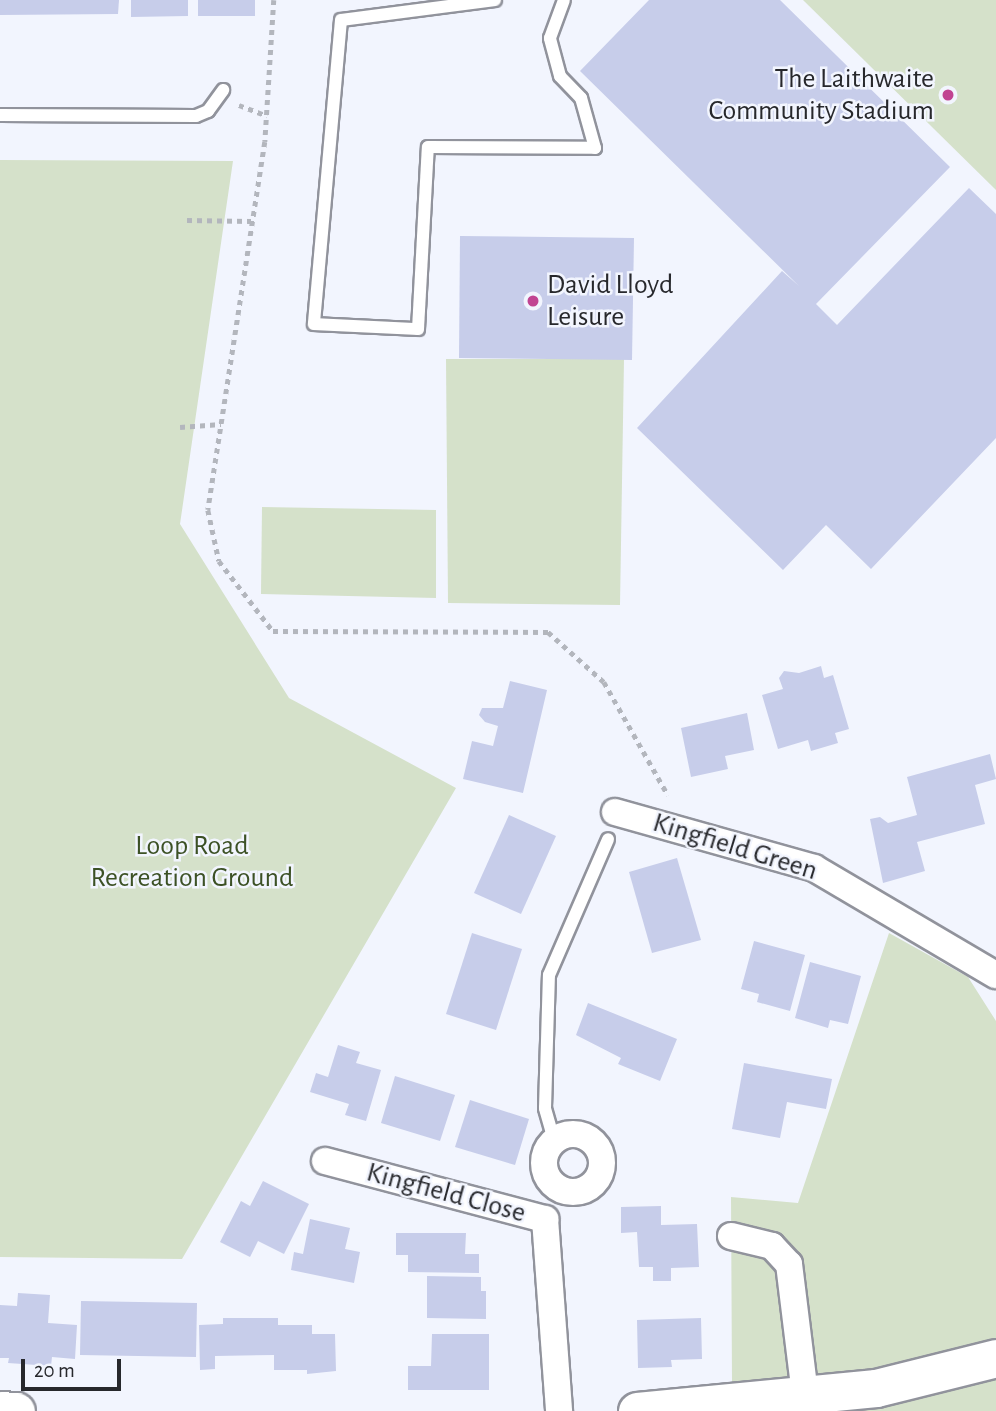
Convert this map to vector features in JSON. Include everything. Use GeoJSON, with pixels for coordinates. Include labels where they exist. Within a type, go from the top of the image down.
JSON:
{"type":"FeatureCollection","features":[{"type":"Feature","properties":{"kind":"main road"},"geometry":{"type":"LineString","coordinates":[[637,1411],[876,1388],[996,1358]]}},
{"type":"Feature","properties":{"kind":"main road"},"geometry":{"type":"LineString","coordinates":[[0,1410],[16,1411]]}},
{"type":"Feature","properties":{"kind":"street","name":"Kingfield Green"},"geometry":{"type":"LineString","coordinates":[[615,812],[814,868],[996,975]]}},
{"type":"Feature","properties":{"kind":"street","name":"Kingfield Close"},"geometry":{"type":"LineString","coordinates":[[565,1135],[584,1136],[602,1158],[598,1177],[584,1190],[556,1187],[543,1162],[554,1140],[565,1135]]}},
{"type":"Feature","properties":{"kind":"street","name":"Kingfield Close"},"geometry":{"type":"LineString","coordinates":[[325,1161],[545,1220],[559,1411]]}},
{"type":"Feature","properties":{"kind":"street"},"geometry":{"type":"LineString","coordinates":[[545,1220],[556,1187]]}},
{"type":"Feature","properties":{"kind":"street"},"geometry":{"type":"LineString","coordinates":[[731,1236],[772,1246],[789,1264],[805,1395]]}},
{"type":"Feature","properties":{"kind":"lane"},"geometry":{"type":"LineString","coordinates":[[495,0],[341,20],[314,324],[418,329],[428,147],[596,148],[581,98],[560,76],[550,38],[564,0]]}},
{"type":"Feature","properties":{"kind":"lane"},"geometry":{"type":"LineString","coordinates":[[0,115],[196,116],[208,111],[223,90]]}},
{"type":"Feature","properties":{"kind":"lane"},"geometry":{"type":"LineString","coordinates":[[554,1140],[545,1108],[549,975],[608,839]]}},
{"type":"Feature","properties":{"kind":"path"},"geometry":{"type":"LineString","coordinates":[[274,0],[273,62],[251,221],[242,311],[208,510],[211,538],[219,561],[273,631],[548,632],[604,682],[689,831]]}},
{"type":"Feature","properties":{"kind":"path"},"geometry":{"type":"LineString","coordinates":[[187,220],[251,221]]}},
{"type":"Feature","properties":{"kind":"path"},"geometry":{"type":"LineString","coordinates":[[180,427],[221,424]]}},
{"type":"Feature","properties":{"kind":"green space","name":"The Laithwaite Community Stadium"},"geometry":{"type":"Polygon","coordinates":[[[803,0],[996,0],[996,190],[803,0]]]}},
{"type":"Feature","properties":{"kind":"green space","name":"Loop Road Recreation Ground"},"geometry":{"type":"Polygon","coordinates":[[[0,160],[233,161],[180,524],[289,698],[456,788],[182,1259],[0,1257],[0,160]]]}},
{"type":"Feature","properties":{"kind":"green space"},"geometry":{"type":"Polygon","coordinates":[[[446,359],[624,359],[620,605],[448,603],[446,359]]]}},
{"type":"Feature","properties":{"kind":"green space"},"geometry":{"type":"Polygon","coordinates":[[[262,507],[436,510],[436,598],[261,594],[262,507]]]}},
{"type":"Feature","properties":{"kind":"green space"},"geometry":{"type":"Polygon","coordinates":[[[889,933],[968,977],[996,1021],[996,1411],[700,1411],[732,1384],[731,1197],[798,1203],[889,933]]]}},
{"type":"Feature","properties":{"kind":"building"},"geometry":{"type":"Polygon","coordinates":[[[0,0],[119,0],[118,14],[0,15],[0,0]]]}},
{"type":"Feature","properties":{"kind":"building"},"geometry":{"type":"Polygon","coordinates":[[[131,0],[188,0],[188,16],[131,17],[131,0]]]}},
{"type":"Feature","properties":{"kind":"building"},"geometry":{"type":"Polygon","coordinates":[[[198,0],[255,0],[255,16],[198,16],[198,0]]]}},
{"type":"Feature","properties":{"kind":"building"},"geometry":{"type":"Polygon","coordinates":[[[649,0],[780,0],[950,167],[816,304],[837,325],[969,188],[996,214],[996,438],[871,569],[826,525],[783,570],[637,428],[782,271],[799,286],[580,71],[649,0]]]}},
{"type":"Feature","properties":{"kind":"building"},"geometry":{"type":"Polygon","coordinates":[[[460,236],[634,238],[632,360],[459,358],[460,236]]]}},
{"type":"Feature","properties":{"kind":"building"},"geometry":{"type":"Polygon","coordinates":[[[821,666],[824,678],[833,675],[849,729],[835,733],[838,743],[811,751],[808,740],[778,749],[762,695],[783,689],[779,678],[784,671],[799,673],[821,666]]]}},
{"type":"Feature","properties":{"kind":"building"},"geometry":{"type":"Polygon","coordinates":[[[510,681],[547,690],[523,793],[463,779],[472,741],[493,746],[498,726],[485,722],[479,715],[482,708],[503,708],[510,681]]]}},
{"type":"Feature","properties":{"kind":"building"},"geometry":{"type":"Polygon","coordinates":[[[747,713],[754,750],[725,756],[728,769],[691,777],[681,728],[747,713]]]}},
{"type":"Feature","properties":{"kind":"building"},"geometry":{"type":"Polygon","coordinates":[[[990,754],[996,779],[975,785],[985,824],[917,842],[925,871],[883,883],[870,819],[880,817],[888,823],[917,815],[907,777],[990,754]]]}},
{"type":"Feature","properties":{"kind":"building"},"geometry":{"type":"Polygon","coordinates":[[[509,815],[556,836],[521,914],[474,893],[509,815]]]}},
{"type":"Feature","properties":{"kind":"building"},"geometry":{"type":"Polygon","coordinates":[[[677,858],[701,940],[652,953],[629,872],[677,858]]]}},
{"type":"Feature","properties":{"kind":"building"},"geometry":{"type":"Polygon","coordinates":[[[472,933],[522,949],[496,1030],[446,1014],[472,933]]]}},
{"type":"Feature","properties":{"kind":"building"},"geometry":{"type":"Polygon","coordinates":[[[754,941],[805,955],[790,1011],[757,1002],[759,994],[741,989],[754,941]]]}},
{"type":"Feature","properties":{"kind":"building"},"geometry":{"type":"Polygon","coordinates":[[[810,962],[861,976],[848,1024],[830,1020],[828,1028],[795,1018],[810,962]]]}},
{"type":"Feature","properties":{"kind":"building"},"geometry":{"type":"Polygon","coordinates":[[[588,1003],[677,1039],[660,1081],[618,1064],[621,1058],[576,1035],[588,1003]]]}},
{"type":"Feature","properties":{"kind":"building"},"geometry":{"type":"Polygon","coordinates":[[[338,1045],[360,1052],[356,1063],[381,1070],[366,1121],[345,1115],[349,1104],[310,1092],[316,1073],[328,1077],[338,1045]]]}},
{"type":"Feature","properties":{"kind":"building"},"geometry":{"type":"Polygon","coordinates":[[[744,1063],[832,1079],[826,1109],[787,1102],[780,1138],[732,1129],[744,1063]]]}},
{"type":"Feature","properties":{"kind":"building"},"geometry":{"type":"Polygon","coordinates":[[[395,1076],[455,1095],[440,1141],[381,1123],[395,1076]]]}},
{"type":"Feature","properties":{"kind":"building"},"geometry":{"type":"Polygon","coordinates":[[[470,1100],[529,1119],[515,1165],[455,1147],[470,1100]]]}},
{"type":"Feature","properties":{"kind":"building"},"geometry":{"type":"Polygon","coordinates":[[[263,1181],[309,1204],[284,1254],[258,1241],[250,1257],[220,1242],[241,1201],[250,1206],[263,1181]]]}},
{"type":"Feature","properties":{"kind":"building"},"geometry":{"type":"Polygon","coordinates":[[[661,1206],[661,1225],[697,1224],[699,1267],[671,1268],[671,1281],[653,1281],[653,1267],[639,1267],[637,1232],[621,1233],[621,1207],[661,1206]]]}},
{"type":"Feature","properties":{"kind":"building"},"geometry":{"type":"Polygon","coordinates":[[[310,1219],[350,1228],[345,1249],[360,1252],[354,1283],[291,1270],[294,1252],[303,1254],[310,1219]]]}},
{"type":"Feature","properties":{"kind":"building"},"geometry":{"type":"Polygon","coordinates":[[[396,1233],[466,1233],[465,1254],[479,1254],[479,1273],[408,1272],[408,1255],[396,1255],[396,1233]]]}},
{"type":"Feature","properties":{"kind":"building"},"geometry":{"type":"Polygon","coordinates":[[[427,1276],[481,1277],[481,1291],[486,1291],[486,1319],[427,1318],[427,1276]]]}},
{"type":"Feature","properties":{"kind":"building"},"geometry":{"type":"Polygon","coordinates":[[[18,1293],[50,1295],[48,1323],[77,1325],[75,1359],[52,1357],[51,1366],[8,1363],[9,1358],[0,1358],[0,1305],[17,1306],[18,1293]]]}},
{"type":"Feature","properties":{"kind":"building"},"geometry":{"type":"Polygon","coordinates":[[[81,1301],[197,1303],[196,1357],[80,1355],[81,1301]]]}},
{"type":"Feature","properties":{"kind":"building"},"geometry":{"type":"Polygon","coordinates":[[[223,1318],[278,1318],[278,1325],[312,1325],[312,1334],[335,1334],[336,1371],[307,1374],[307,1370],[274,1370],[274,1355],[215,1356],[215,1369],[200,1370],[199,1325],[223,1324],[223,1318]]]}},
{"type":"Feature","properties":{"kind":"building"},"geometry":{"type":"Polygon","coordinates":[[[701,1318],[702,1359],[671,1360],[672,1367],[638,1368],[637,1320],[701,1318]]]}},
{"type":"Feature","properties":{"kind":"building"},"geometry":{"type":"Polygon","coordinates":[[[432,1334],[489,1334],[489,1390],[408,1390],[408,1366],[431,1366],[432,1334]]]}},
{"type":"Feature","properties":{"kind":"place","name":"The Laithwaite Community Stadium"},"geometry":{"type":"Point","coordinates":[948,95]}},
{"type":"Feature","properties":{"kind":"place","name":"David Lloyd Leisure"},"geometry":{"type":"Point","coordinates":[533,301]}}]}
